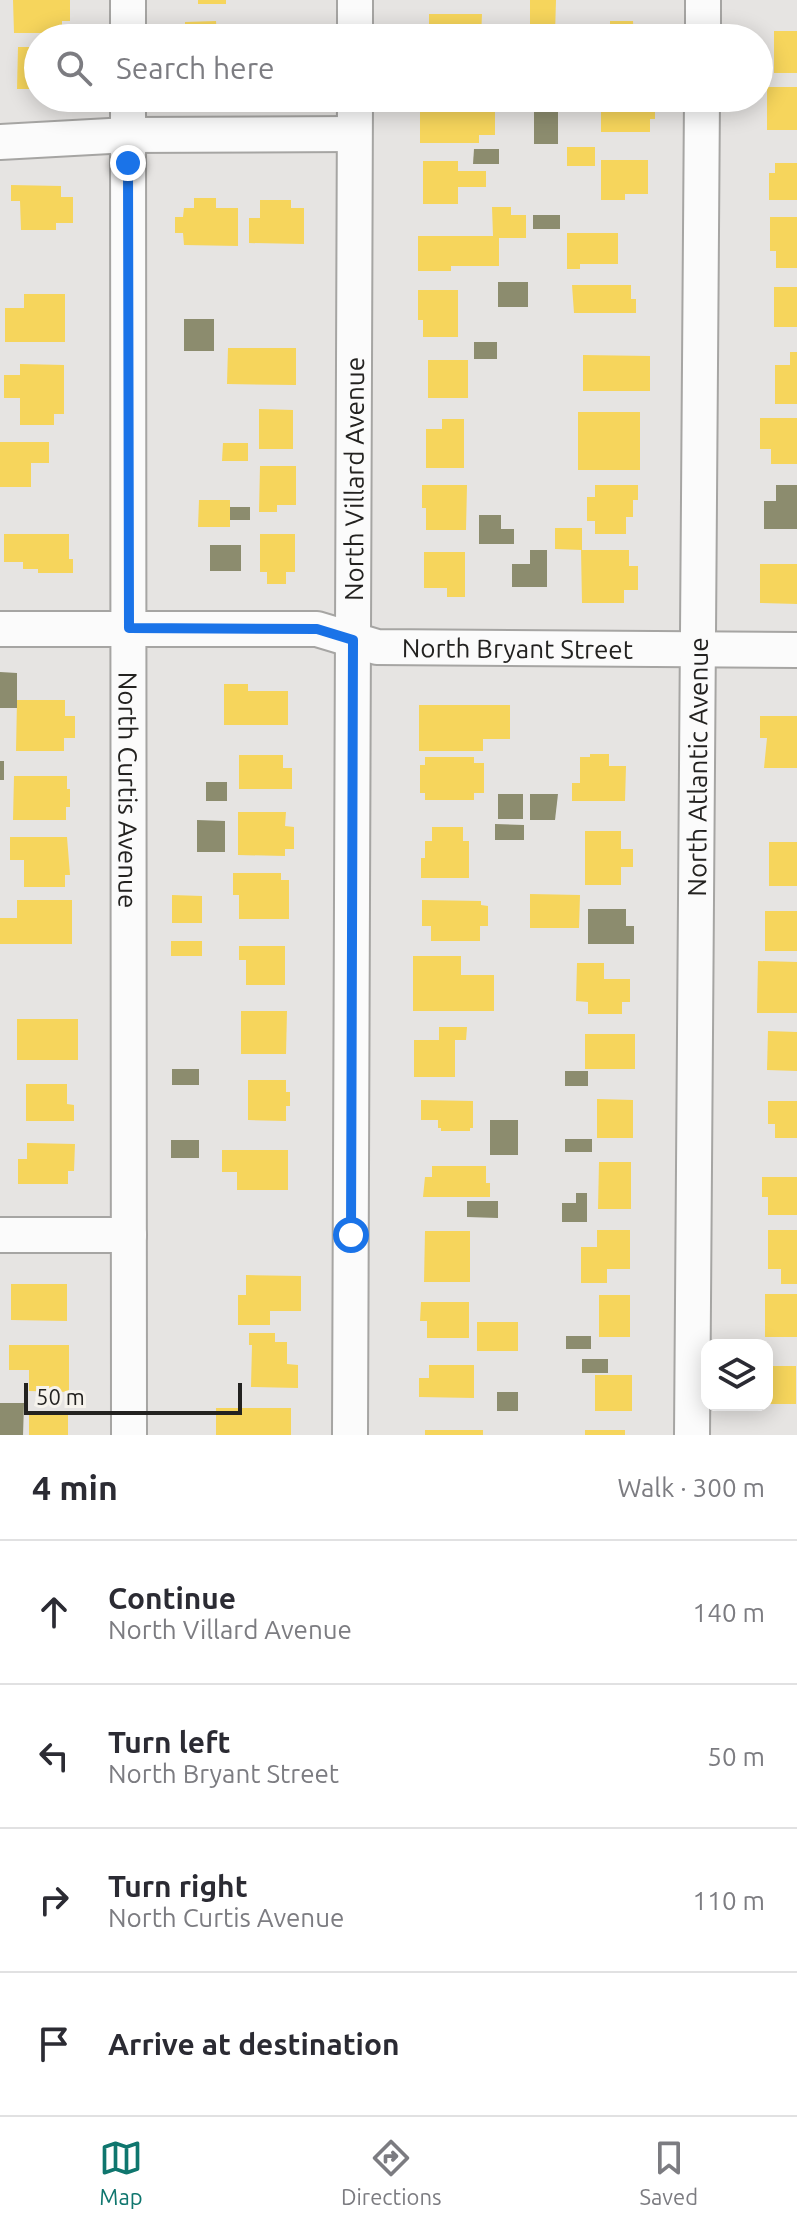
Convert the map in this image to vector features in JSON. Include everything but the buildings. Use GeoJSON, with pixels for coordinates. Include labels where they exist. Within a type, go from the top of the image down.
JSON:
{"type":"FeatureCollection","features":[{"type":"Feature","properties":{"kind":"street"},"geometry":{"type":"LineString","coordinates":[[128,0],[128,24]]}},
{"type":"Feature","properties":{"kind":"street"},"geometry":{"type":"LineString","coordinates":[[355,0],[355,24]]}},
{"type":"Feature","properties":{"kind":"street"},"geometry":{"type":"LineString","coordinates":[[703,0],[703,24]]}},
{"type":"Feature","properties":{"kind":"street","name":"North Curtis Avenue"},"geometry":{"type":"LineString","coordinates":[[128,112],[129,1435]]}},
{"type":"Feature","properties":{"kind":"street","name":"North Villard Avenue"},"geometry":{"type":"LineString","coordinates":[[350,1435],[355,112]]}},
{"type":"Feature","properties":{"kind":"street","name":"North Atlantic Avenue"},"geometry":{"type":"LineString","coordinates":[[692,1435],[702,112]]}},
{"type":"Feature","properties":{"kind":"street"},"geometry":{"type":"LineString","coordinates":[[0,142],[128,135],[354,134]]}},
{"type":"Feature","properties":{"kind":"street","name":"North Bryant Street"},"geometry":{"type":"LineString","coordinates":[[0,629],[317,629],[377,647],[797,650]]}},
{"type":"Feature","properties":{"kind":"street"},"geometry":{"type":"LineString","coordinates":[[0,1235],[129,1235]]}},
{"type":"Feature","properties":{"kind":"route"},"geometry":{"type":"LineString","coordinates":[[128,163],[129,628],[317,629],[353,640],[351,1235]]}}]}
